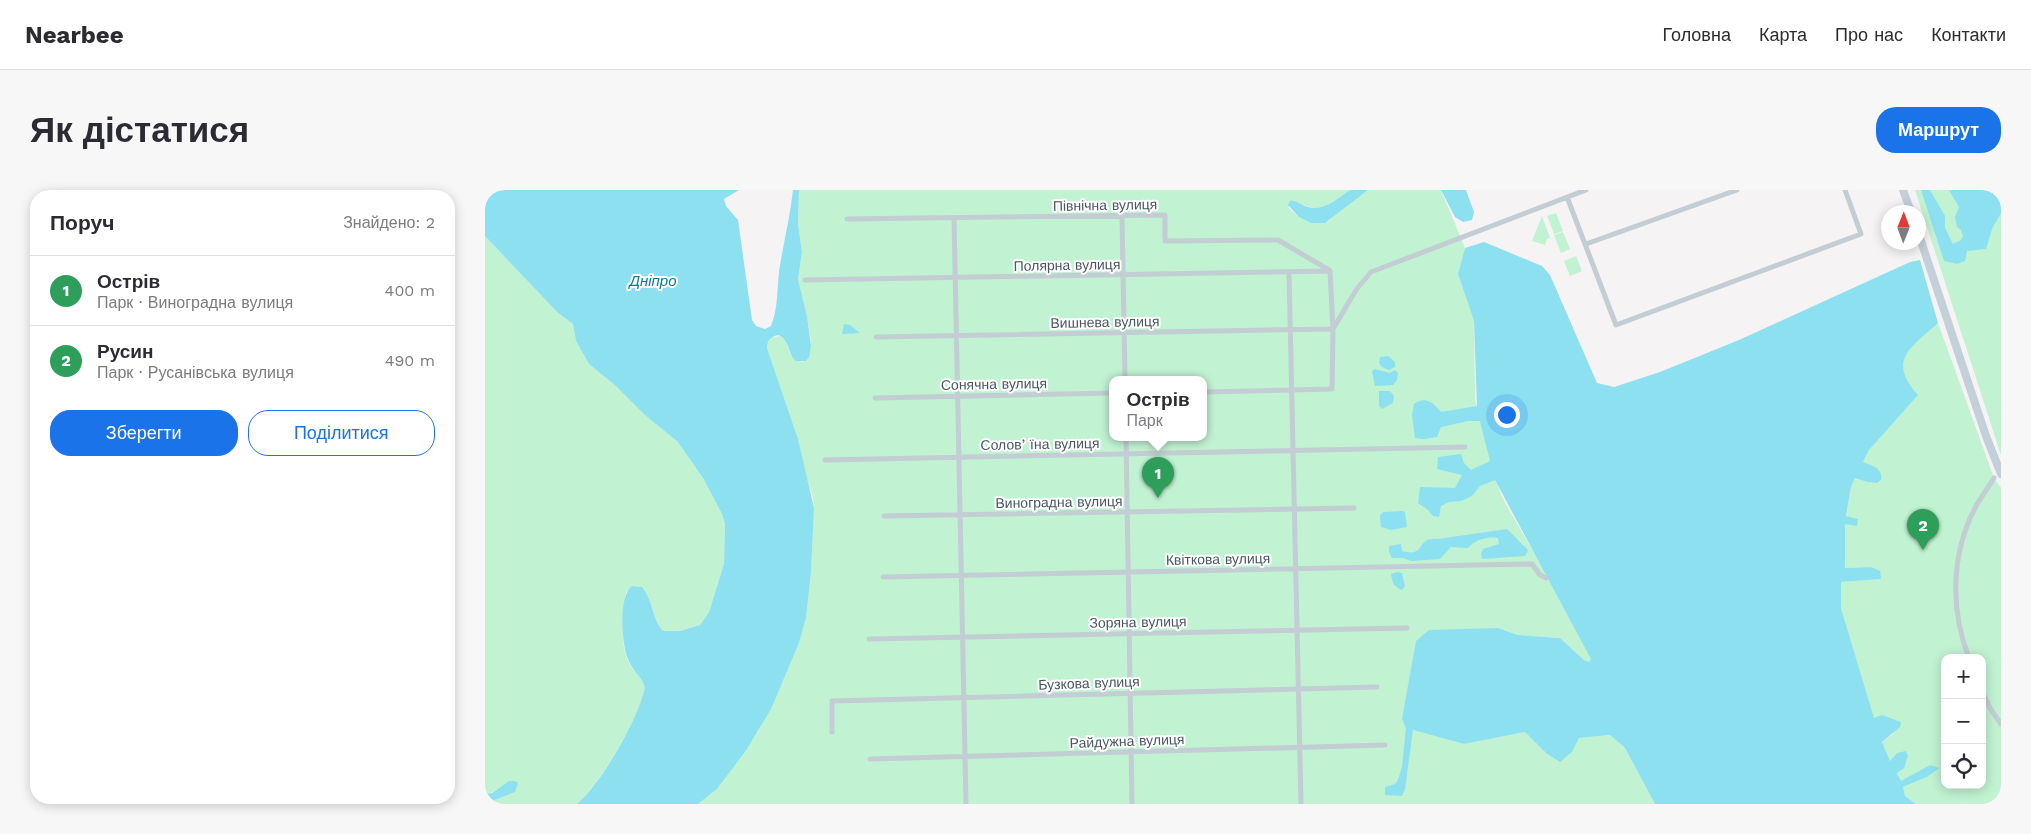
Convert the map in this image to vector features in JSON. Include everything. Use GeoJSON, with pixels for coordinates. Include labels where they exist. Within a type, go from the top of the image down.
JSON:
{"type":"FeatureCollection","features":[{"type":"Feature","properties":{"kind":"street"},"geometry":{"type":"LineString","coordinates":[[1333,329],[1356,290],[1371,272],[1586,190]]}},
{"type":"Feature","properties":{"kind":"street"},"geometry":{"type":"LineString","coordinates":[[1586,244],[1737,190]]}},
{"type":"Feature","properties":{"kind":"street"},"geometry":{"type":"LineString","coordinates":[[1567,197],[1616,325],[1861,234],[1845,190]]}},
{"type":"Feature","properties":{"kind":"street"},"geometry":{"type":"LineString","coordinates":[[1903,190],[1908,205]]}},
{"type":"Feature","properties":{"kind":"street","name":"Північна вулиця"},"geometry":{"type":"LineString","coordinates":[[847,219],[1165,215],[1165,241],[1278,240],[1330,271]]}},
{"type":"Feature","properties":{"kind":"street"},"geometry":{"type":"LineString","coordinates":[[1122,216],[1125,376]]}},
{"type":"Feature","properties":{"kind":"street"},"geometry":{"type":"LineString","coordinates":[[954,218],[966,804]]}},
{"type":"Feature","properties":{"kind":"street"},"geometry":{"type":"LineString","coordinates":[[1924,250],[1998,475],[1975,508],[1963,540],[1955,572],[1956,602],[1968,654]]}},
{"type":"Feature","properties":{"kind":"street"},"geometry":{"type":"LineString","coordinates":[[1207,392],[1332,389],[1333,329],[1330,271]]}},
{"type":"Feature","properties":{"kind":"street","name":"Полярна вулиця"},"geometry":{"type":"LineString","coordinates":[[805,280],[1330,271]]}},
{"type":"Feature","properties":{"kind":"street"},"geometry":{"type":"LineString","coordinates":[[1289,272],[1301,804]]}},
{"type":"Feature","properties":{"kind":"street","name":"Вишнева вулиця"},"geometry":{"type":"LineString","coordinates":[[876,337],[1333,329]]}},
{"type":"Feature","properties":{"kind":"street","name":"Сонячна вулиця"},"geometry":{"type":"LineString","coordinates":[[875,398],[1109,393]]}},
{"type":"Feature","properties":{"kind":"street"},"geometry":{"type":"LineString","coordinates":[[1126,441],[1132,804]]}},
{"type":"Feature","properties":{"kind":"street","name":"Соловʼїна вулиця"},"geometry":{"type":"LineString","coordinates":[[825,460],[1465,447]]}},
{"type":"Feature","properties":{"kind":"street","name":"Виноградна вулиця"},"geometry":{"type":"LineString","coordinates":[[885,516],[1354,508]]}},
{"type":"Feature","properties":{"kind":"street","name":"Квіткова вулиця"},"geometry":{"type":"LineString","coordinates":[[883,577],[1532,564],[1539,575],[1546,578]]}},
{"type":"Feature","properties":{"kind":"street","name":"Зоряна вулиця"},"geometry":{"type":"LineString","coordinates":[[869,639],[1407,628]]}},
{"type":"Feature","properties":{"kind":"street","name":"Бузкова вулиця"},"geometry":{"type":"LineString","coordinates":[[833,732],[832,701],[1377,687]]}},
{"type":"Feature","properties":{"kind":"street"},"geometry":{"type":"LineString","coordinates":[[1986,699],[2001,724]]}},
{"type":"Feature","properties":{"kind":"street","name":"Райдужна вулиця"},"geometry":{"type":"LineString","coordinates":[[870,759],[1385,745]]}},
{"type":"Feature","properties":{"kind":"green space"},"geometry":{"type":"Polygon","coordinates":[[[799,190],[1350,190],[1329,204],[1318,208],[1294,201],[1289,202],[1289,208],[1299,217],[1320,223],[1329,221],[1343,207],[1368,190],[1441,190],[1465,248],[1458,274],[1474,321],[1475,399],[1495,479],[1503,499],[1569,614],[1591,659],[1589,662],[1584,660],[1560,638],[1518,635],[1498,628],[1406,728],[1464,744],[1525,732],[1546,753],[1572,752],[1579,738],[1610,735],[1625,748],[1655,804],[698,804],[717,789],[758,732],[799,643],[806,618],[811,573],[813,497],[805,473],[798,439],[767,348],[767,342],[771,338],[781,336],[786,341],[790,354],[802,362],[808,359],[811,342],[798,279],[802,252],[798,224],[799,190]]]}},
{"type":"Feature","properties":{"kind":"green space"},"geometry":{"type":"Polygon","coordinates":[[[1915,190],[2001,190],[2001,455],[1926,224],[1926,205],[1920,205],[1915,190]]]}},
{"type":"Feature","properties":{"kind":"green space"},"geometry":{"type":"Polygon","coordinates":[[[1556,213],[1563,231],[1554,234],[1547,216],[1556,213]]]}},
{"type":"Feature","properties":{"kind":"green space"},"geometry":{"type":"Polygon","coordinates":[[[1542,216],[1550,238],[1547,239],[1545,245],[1532,241],[1542,216]]]}},
{"type":"Feature","properties":{"kind":"green space"},"geometry":{"type":"Polygon","coordinates":[[[1563,232],[1570,249],[1561,253],[1554,235],[1563,232]]]}},
{"type":"Feature","properties":{"kind":"green space"},"geometry":{"type":"Polygon","coordinates":[[[485,236],[557,312],[573,324],[576,341],[589,364],[615,384],[677,441],[703,478],[722,514],[725,524],[724,564],[709,612],[700,625],[680,631],[663,631],[642,587],[632,586],[626,592],[623,619],[624,649],[630,665],[641,678],[645,687],[635,716],[618,749],[597,781],[577,804],[485,804],[515,792],[516,781],[508,782],[485,794],[485,236]]]}},
{"type":"Feature","properties":{"kind":"green space"},"geometry":{"type":"Polygon","coordinates":[[[1576,256],[1582,271],[1570,276],[1564,261],[1576,256]]]}},
{"type":"Feature","properties":{"kind":"green space"},"geometry":{"type":"Polygon","coordinates":[[[1938,323],[1994,478],[2001,488],[2001,804],[1916,804],[1905,796],[1903,787],[1927,777],[1930,765],[1901,782],[1897,773],[1908,756],[1906,751],[1890,761],[1882,742],[1894,733],[1874,719],[1841,608],[1841,582],[1881,579],[1872,567],[1845,568],[1845,524],[1858,519],[1846,517],[1851,487],[1855,478],[1877,483],[1863,462],[1869,450],[1917,395],[1907,383],[1903,364],[1910,349],[1938,323]]]}},
{"type":"Feature","properties":{"kind":"water","name":"Дніпро"},"geometry":{"type":"Polygon","coordinates":[[[485,190],[739,190],[724,199],[726,206],[738,220],[752,320],[756,326],[765,329],[771,326],[775,313],[779,272],[793,190],[799,190],[798,224],[802,252],[798,279],[807,316],[811,346],[809,357],[806,361],[796,361],[785,340],[778,335],[769,340],[767,348],[798,439],[814,508],[811,573],[806,618],[799,643],[771,709],[747,749],[717,789],[698,804],[577,804],[597,781],[618,750],[635,716],[645,687],[633,669],[625,650],[622,620],[628,591],[632,586],[642,587],[663,631],[680,631],[700,625],[709,612],[724,564],[725,524],[722,514],[703,478],[677,441],[645,415],[615,385],[589,364],[576,341],[573,324],[557,312],[485,236],[485,190]]]}},
{"type":"Feature","properties":{"kind":"water"},"geometry":{"type":"Polygon","coordinates":[[[1350,190],[1368,190],[1325,223],[1311,223],[1299,217],[1288,205],[1292,201],[1312,208],[1318,208],[1329,204],[1350,190]]]}},
{"type":"Feature","properties":{"kind":"water"},"geometry":{"type":"Polygon","coordinates":[[[1441,190],[1466,190],[1474,212],[1472,220],[1463,222],[1455,217],[1441,190]]]}},
{"type":"Feature","properties":{"kind":"water"},"geometry":{"type":"Polygon","coordinates":[[[1921,190],[1930,190],[1945,216],[1945,228],[1953,244],[1961,240],[1963,236],[1961,230],[1957,227],[1955,217],[1959,207],[1949,190],[2001,190],[2001,213],[1992,229],[1986,249],[1967,251],[1965,261],[1957,264],[1944,261],[1921,190]]]}},
{"type":"Feature","properties":{"kind":"water"},"geometry":{"type":"Polygon","coordinates":[[[1484,242],[1542,266],[1550,275],[1597,383],[1614,387],[1660,372],[1739,340],[1910,262],[1920,260],[1938,323],[1912,347],[1903,363],[1904,372],[1909,383],[1918,395],[1869,450],[1863,462],[1879,470],[1881,480],[1877,483],[1855,478],[1851,487],[1846,516],[1858,519],[1857,526],[1845,524],[1845,568],[1871,567],[1880,571],[1881,579],[1841,582],[1841,608],[1874,718],[1882,715],[1901,722],[1900,727],[1882,742],[1890,761],[1897,753],[1906,751],[1908,756],[1904,768],[1897,773],[1901,781],[1930,765],[1939,768],[1927,777],[1903,787],[1905,796],[1916,804],[1655,804],[1625,748],[1610,735],[1579,738],[1572,752],[1560,762],[1546,753],[1525,732],[1464,744],[1413,730],[1405,789],[1402,796],[1385,795],[1385,787],[1395,784],[1402,767],[1406,728],[1402,719],[1416,641],[1429,630],[1498,628],[1518,635],[1560,638],[1584,660],[1589,662],[1591,659],[1495,480],[1480,486],[1472,496],[1441,506],[1439,517],[1433,516],[1418,503],[1420,487],[1455,488],[1462,475],[1437,469],[1438,457],[1461,454],[1464,463],[1471,470],[1490,461],[1480,421],[1468,421],[1441,427],[1437,437],[1423,439],[1415,438],[1412,415],[1414,404],[1422,400],[1429,401],[1441,412],[1477,406],[1474,321],[1458,274],[1465,248],[1484,242]]]}},
{"type":"Feature","properties":{"kind":"water"},"geometry":{"type":"Polygon","coordinates":[[[844,324],[850,325],[860,333],[842,334],[844,324]]]}},
{"type":"Feature","properties":{"kind":"water"},"geometry":{"type":"Polygon","coordinates":[[[1388,356],[1395,362],[1395,367],[1389,370],[1382,367],[1379,363],[1380,357],[1388,356]]]}},
{"type":"Feature","properties":{"kind":"water"},"geometry":{"type":"Polygon","coordinates":[[[1375,369],[1390,373],[1395,370],[1398,373],[1397,380],[1393,385],[1375,386],[1372,371],[1375,369]]]}},
{"type":"Feature","properties":{"kind":"water"},"geometry":{"type":"Polygon","coordinates":[[[1379,391],[1390,391],[1394,396],[1393,403],[1382,409],[1379,406],[1379,391]]]}},
{"type":"Feature","properties":{"kind":"water"},"geometry":{"type":"Polygon","coordinates":[[[1383,512],[1405,512],[1407,527],[1391,530],[1381,527],[1380,515],[1383,512]]]}},
{"type":"Feature","properties":{"kind":"water"},"geometry":{"type":"Polygon","coordinates":[[[1507,529],[1528,550],[1525,556],[1482,559],[1483,549],[1499,544],[1498,538],[1486,538],[1477,541],[1468,548],[1451,547],[1440,559],[1411,561],[1403,558],[1392,558],[1389,552],[1389,546],[1401,544],[1402,551],[1415,552],[1426,541],[1431,539],[1507,529]]]}},
{"type":"Feature","properties":{"kind":"water"},"geometry":{"type":"Polygon","coordinates":[[[1402,573],[1405,586],[1402,590],[1395,586],[1392,579],[1391,574],[1402,573]]]}},
{"type":"Feature","properties":{"kind":"water"},"geometry":{"type":"Polygon","coordinates":[[[509,781],[518,783],[515,792],[485,804],[485,794],[492,793],[509,781]]]}},
{"type":"Feature","properties":{"kind":"place","name":"Острів"},"geometry":{"type":"Point","coordinates":[1158,498]}},
{"type":"Feature","properties":{"kind":"place","name":"Русин"},"geometry":{"type":"Point","coordinates":[1923,550]}}]}
